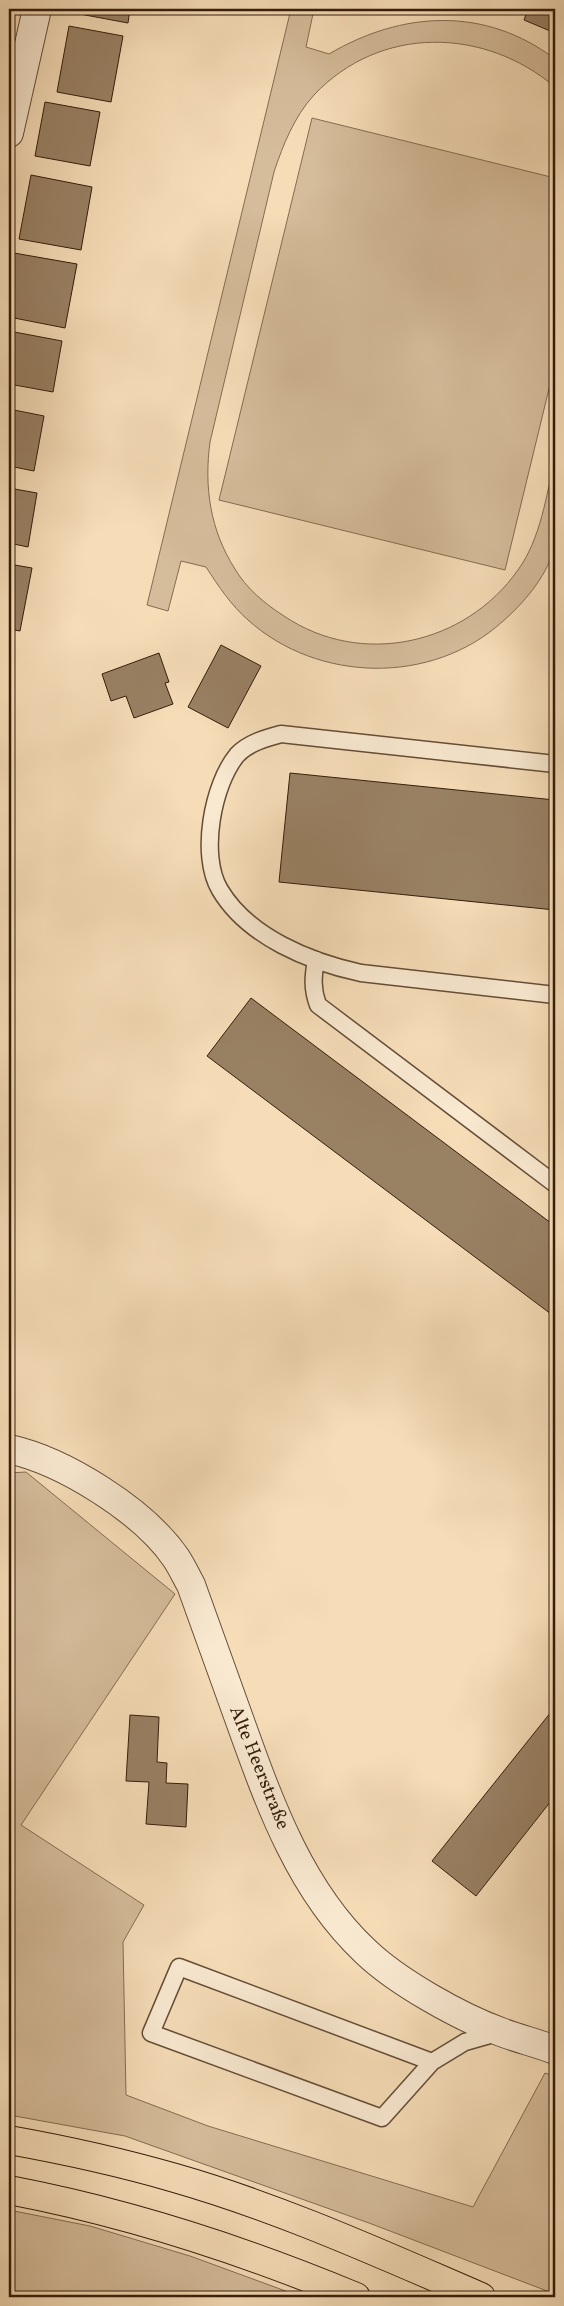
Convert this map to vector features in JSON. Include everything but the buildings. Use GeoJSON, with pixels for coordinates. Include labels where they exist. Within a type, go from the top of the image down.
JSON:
{"type":"FeatureCollection","features":[{"type":"Feature","properties":{"kind":"highway"},"geometry":{"type":"LineString","coordinates":[[9,2140],[109,2161],[176,2178],[315,2228],[481,2297]]}},
{"type":"Feature","properties":{"kind":"highway"},"geometry":{"type":"LineString","coordinates":[[9,2190],[78,2203],[206,2239],[356,2297]]}},
{"type":"Feature","properties":{"kind":"street"},"geometry":{"type":"LineString","coordinates":[[9,133],[37,9]]}},
{"type":"Feature","properties":{"kind":"street","name":"Alte Heerstraße"},"geometry":{"type":"LineString","coordinates":[[9,1449],[36,1457],[79,1476],[120,1503],[153,1532],[176,1558],[191,1585],[260,1776],[294,1855],[319,1897],[340,1926],[366,1952],[396,1975],[464,2015],[500,2032],[555,2050]]}},
{"type":"Feature","properties":{"kind":"lane"},"geometry":{"type":"LineString","coordinates":[[555,764],[281,734],[260,740],[238,754],[225,774],[217,793],[210,843],[211,857],[219,888],[234,908],[254,926],[296,952],[361,973],[555,995]]}},
{"type":"Feature","properties":{"kind":"lane"},"geometry":{"type":"LineString","coordinates":[[316,960],[312,980],[318,1005],[555,1184]]}},
{"type":"Feature","properties":{"kind":"lane"},"geometry":{"type":"LineString","coordinates":[[432,2062],[179,1967],[151,2033],[382,2118],[432,2062],[465,2042],[500,2032]]}},
{"type":"Feature","properties":{"kind":"shaded area"},"geometry":{"type":"Polygon","coordinates":[[[291,9],[314,9],[306,47],[329,54],[385,29],[443,20],[472,23],[500,30],[528,42],[555,59],[555,87],[527,67],[497,53],[465,45],[433,42],[401,46],[370,56],[340,72],[314,95],[290,132],[274,172],[210,442],[208,459],[209,492],[215,524],[227,554],[239,576],[250,589],[284,616],[314,632],[346,641],[378,644],[410,641],[441,631],[470,616],[496,596],[526,558],[537,531],[555,459],[555,547],[545,570],[533,589],[502,622],[474,643],[443,657],[409,666],[375,668],[341,665],[307,656],[276,641],[248,620],[231,602],[206,567],[181,561],[168,611],[147,605],[291,9]]]}},
{"type":"Feature","properties":{"kind":"shaded area"},"geometry":{"type":"Polygon","coordinates":[[[312,118],[555,178],[555,364],[505,570],[219,500],[312,118]]]}},
{"type":"Feature","properties":{"kind":"shaded area"},"geometry":{"type":"Polygon","coordinates":[[[26,1472],[175,1594],[21,1825],[144,1905],[123,1942],[126,2095],[208,2126],[473,2207],[545,2073],[555,2076],[555,2294],[369,2223],[125,2136],[9,2115],[9,1473],[26,1472]]]}},
{"type":"Feature","properties":{"kind":"shaded area"},"geometry":{"type":"Polygon","coordinates":[[[9,2210],[90,2226],[190,2256],[302,2297],[9,2297],[9,2210]]]}}]}
